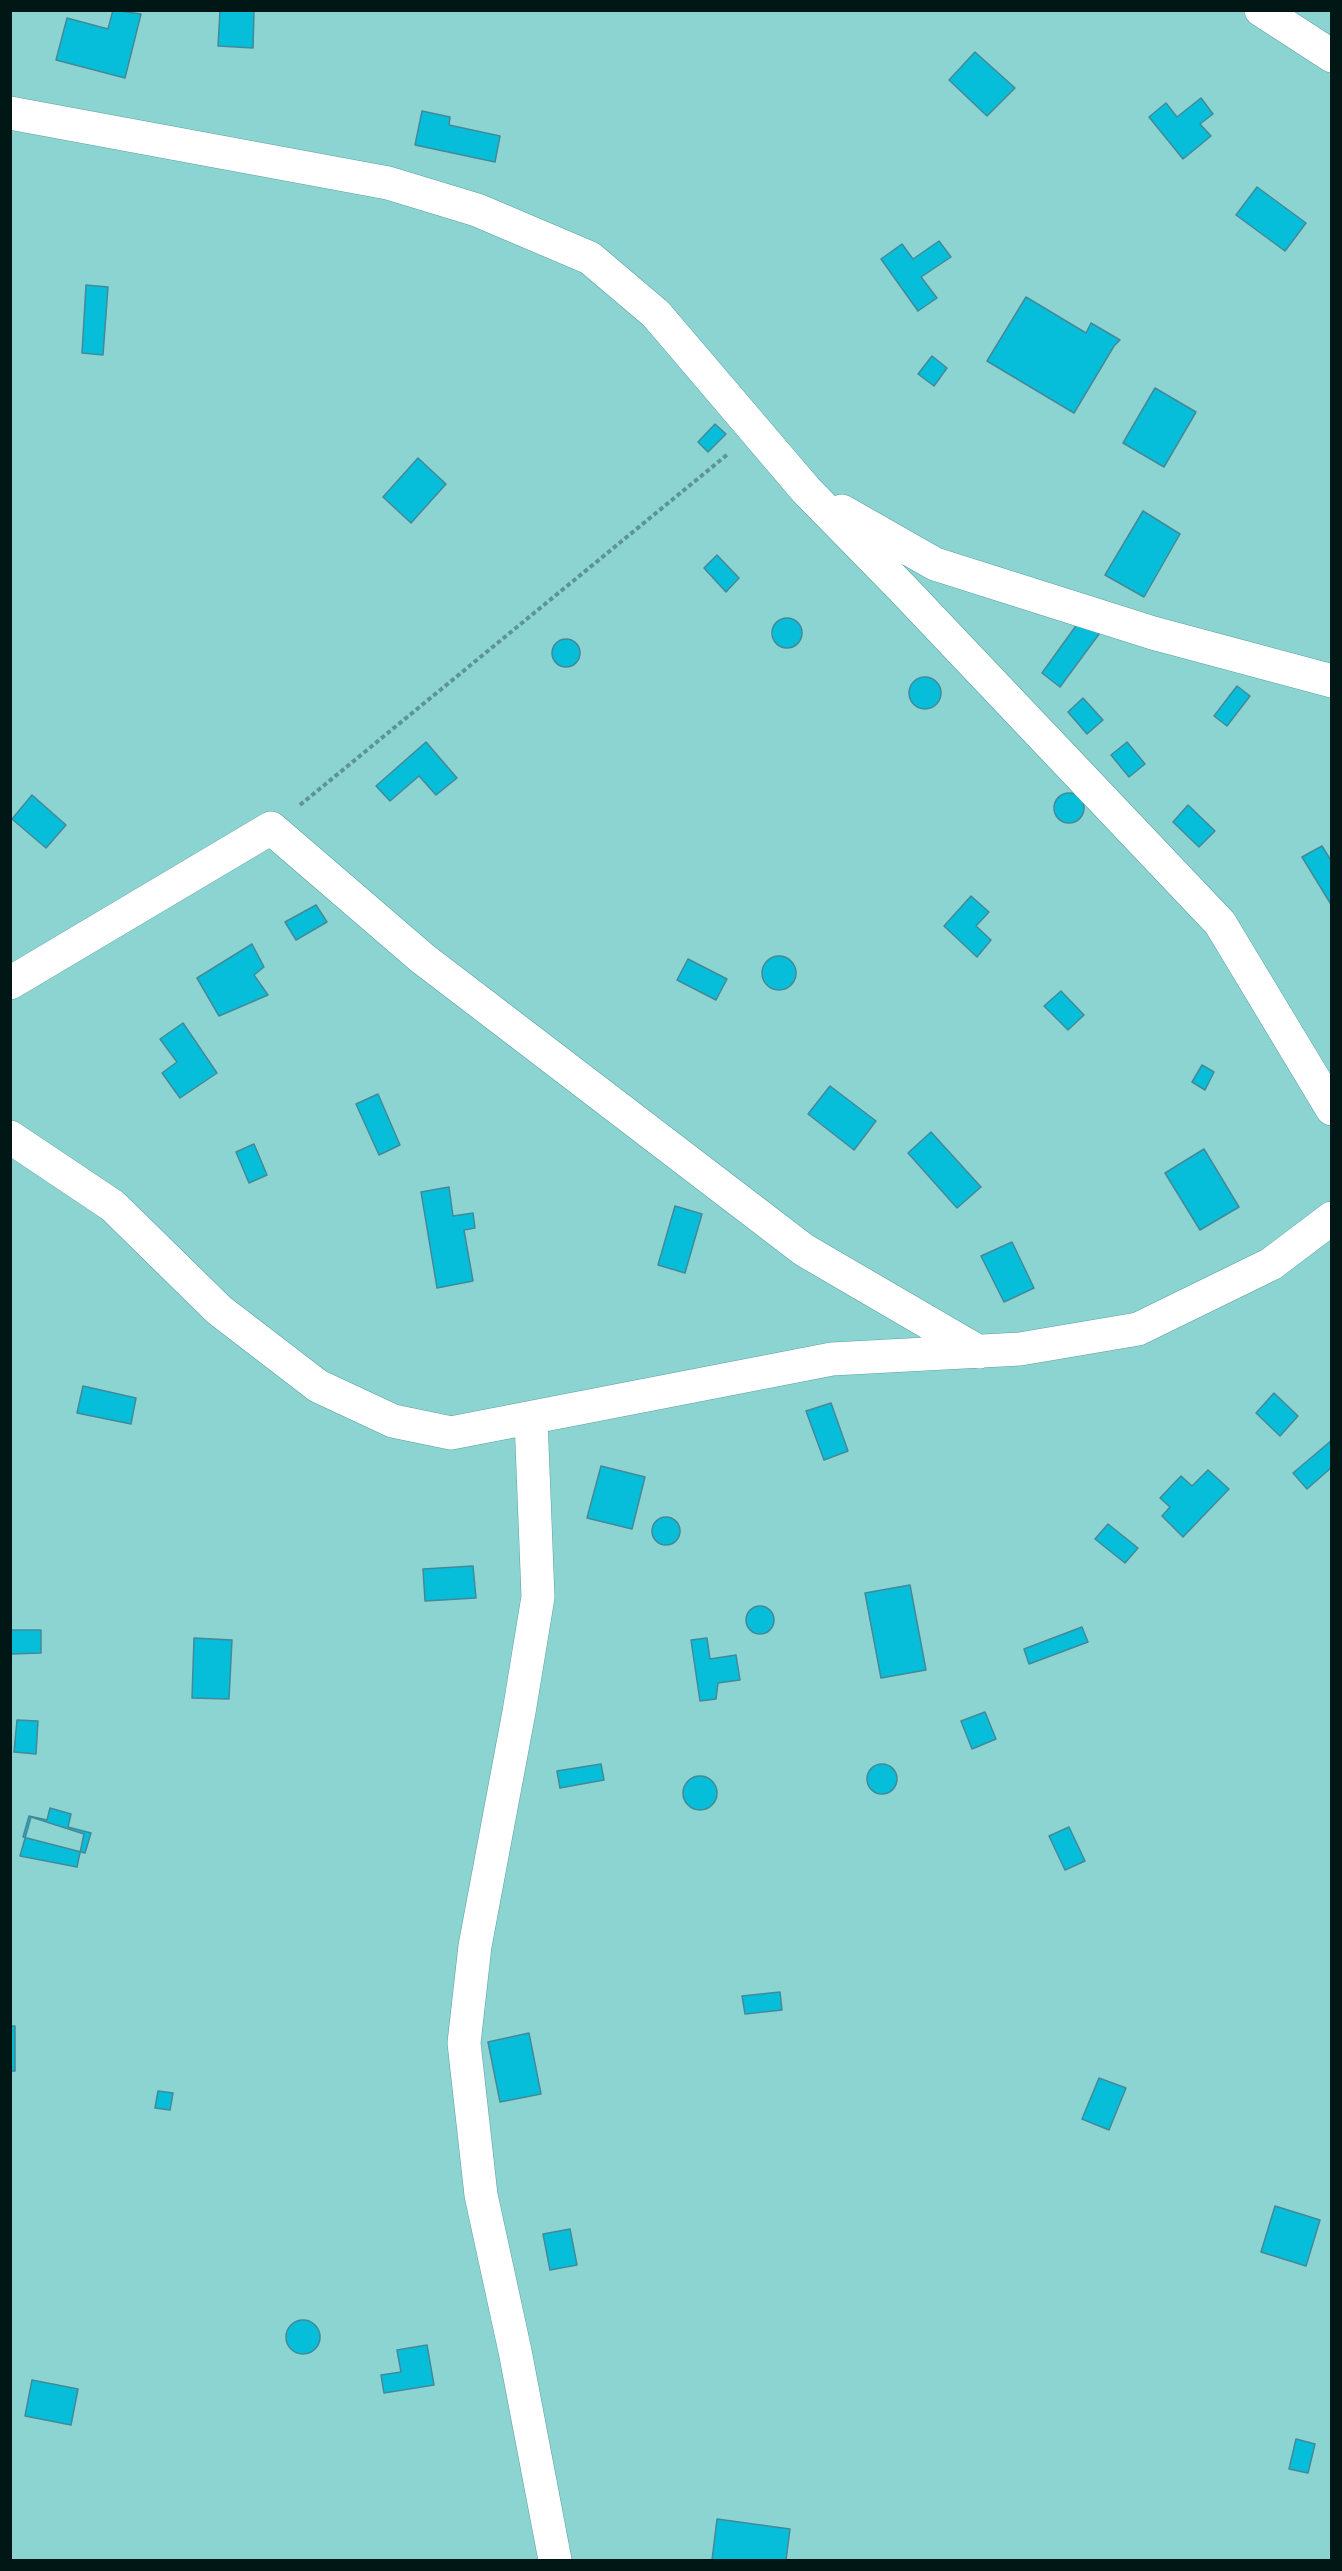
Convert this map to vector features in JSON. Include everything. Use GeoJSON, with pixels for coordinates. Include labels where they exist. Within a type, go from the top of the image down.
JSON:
{"type":"FeatureCollection","features":[{"type":"Feature","properties":{"kind":"street"},"geometry":{"type":"LineString","coordinates":[[1261,10],[1332,56]]}},
{"type":"Feature","properties":{"kind":"street"},"geometry":{"type":"LineString","coordinates":[[10,113],[388,183],[477,210],[590,258],[656,314],[806,490],[1220,923],[1332,1109]]}},
{"type":"Feature","properties":{"kind":"street"},"geometry":{"type":"LineString","coordinates":[[806,490],[935,564],[1142,630],[1332,681]]}},
{"type":"Feature","properties":{"kind":"street"},"geometry":{"type":"LineString","coordinates":[[10,982],[271,828],[422,958],[804,1250],[979,1352]]}},
{"type":"Feature","properties":{"kind":"street"},"geometry":{"type":"LineString","coordinates":[[10,1137],[113,1206],[219,1310],[318,1386],[393,1421],[452,1433],[832,1359],[1020,1349],[1138,1329],[1271,1264],[1332,1218]]}},
{"type":"Feature","properties":{"kind":"street"},"geometry":{"type":"LineString","coordinates":[[531,1419],[538,1597],[475,1946],[464,2043],[481,2195],[515,2351],[555,2560]]}},
{"type":"Feature","properties":{"kind":"path"},"geometry":{"type":"LineString","coordinates":[[271,828],[757,431]]}},
{"type":"Feature","properties":{"kind":"building"},"geometry":{"type":"Polygon","coordinates":[[[113,10],[141,14],[125,78],[56,60],[67,18],[108,29],[113,10]]]}},
{"type":"Feature","properties":{"kind":"building"},"geometry":{"type":"Polygon","coordinates":[[[220,10],[254,10],[253,48],[218,46],[220,10]]]}},
{"type":"Feature","properties":{"kind":"building"},"geometry":{"type":"Polygon","coordinates":[[[975,52],[1015,88],[987,116],[949,80],[975,52]]]}},
{"type":"Feature","properties":{"kind":"building"},"geometry":{"type":"Polygon","coordinates":[[[1201,98],[1213,114],[1200,124],[1211,136],[1183,159],[1149,117],[1166,103],[1177,117],[1201,98]]]}},
{"type":"Feature","properties":{"kind":"building"},"geometry":{"type":"Polygon","coordinates":[[[422,111],[450,117],[449,125],[500,136],[495,162],[415,145],[422,111]]]}},
{"type":"Feature","properties":{"kind":"building"},"geometry":{"type":"Polygon","coordinates":[[[1257,187],[1306,223],[1285,251],[1236,215],[1257,187]]]}},
{"type":"Feature","properties":{"kind":"building"},"geometry":{"type":"Polygon","coordinates":[[[939,241],[951,257],[921,277],[937,298],[918,311],[881,259],[902,244],[913,259],[939,241]]]}},
{"type":"Feature","properties":{"kind":"building"},"geometry":{"type":"Polygon","coordinates":[[[86,285],[108,287],[103,355],[82,353],[86,285]]]}},
{"type":"Feature","properties":{"kind":"building"},"geometry":{"type":"Polygon","coordinates":[[[1026,297],[1086,333],[1091,323],[1120,340],[1114,346],[1074,413],[987,361],[1026,297]]]}},
{"type":"Feature","properties":{"kind":"building"},"geometry":{"type":"Polygon","coordinates":[[[932,356],[947,368],[934,386],[918,374],[932,356]]]}},
{"type":"Feature","properties":{"kind":"building"},"geometry":{"type":"Polygon","coordinates":[[[1155,388],[1196,412],[1164,467],[1123,443],[1155,388]]]}},
{"type":"Feature","properties":{"kind":"building"},"geometry":{"type":"Polygon","coordinates":[[[715,424],[726,434],[708,452],[698,442],[715,424]]]}},
{"type":"Feature","properties":{"kind":"building"},"geometry":{"type":"Polygon","coordinates":[[[418,458],[446,484],[411,523],[383,497],[418,458]]]}},
{"type":"Feature","properties":{"kind":"building"},"geometry":{"type":"Polygon","coordinates":[[[1143,511],[1180,534],[1144,597],[1105,575],[1143,511]]]}},
{"type":"Feature","properties":{"kind":"building"},"geometry":{"type":"Polygon","coordinates":[[[717,555],[739,578],[726,592],[704,568],[717,555]]]}},
{"type":"Feature","properties":{"kind":"building"},"geometry":{"type":"Polygon","coordinates":[[[1083,616],[1102,630],[1060,687],[1042,673],[1083,616]]]}},
{"type":"Feature","properties":{"kind":"building"},"geometry":{"type":"Polygon","coordinates":[[[787,618],[798,622],[802,633],[798,644],[787,648],[776,644],[772,633],[776,622],[787,618]]]}},
{"type":"Feature","properties":{"kind":"building"},"geometry":{"type":"Polygon","coordinates":[[[566,639],[576,643],[580,653],[576,663],[566,667],[556,663],[552,653],[556,643],[566,639]]]}},
{"type":"Feature","properties":{"kind":"building"},"geometry":{"type":"Polygon","coordinates":[[[925,677],[936,682],[941,693],[936,704],[925,709],[914,704],[909,693],[914,682],[925,677]]]}},
{"type":"Feature","properties":{"kind":"building"},"geometry":{"type":"Polygon","coordinates":[[[1237,686],[1250,696],[1227,726],[1214,716],[1237,686]]]}},
{"type":"Feature","properties":{"kind":"building"},"geometry":{"type":"Polygon","coordinates":[[[1083,698],[1103,720],[1087,734],[1068,712],[1083,698]]]}},
{"type":"Feature","properties":{"kind":"building"},"geometry":{"type":"Polygon","coordinates":[[[426,742],[457,778],[436,795],[419,776],[390,801],[376,786],[426,742]]]}},
{"type":"Feature","properties":{"kind":"building"},"geometry":{"type":"Polygon","coordinates":[[[1127,742],[1145,764],[1129,777],[1111,755],[1127,742]]]}},
{"type":"Feature","properties":{"kind":"building"},"geometry":{"type":"Polygon","coordinates":[[[1069,793],[1080,797],[1084,808],[1080,819],[1069,823],[1058,819],[1054,808],[1058,797],[1069,793]]]}},
{"type":"Feature","properties":{"kind":"building"},"geometry":{"type":"Polygon","coordinates":[[[32,795],[66,825],[46,848],[12,819],[32,795]]]}},
{"type":"Feature","properties":{"kind":"building"},"geometry":{"type":"Polygon","coordinates":[[[1188,805],[1215,831],[1199,847],[1173,822],[1188,805]]]}},
{"type":"Feature","properties":{"kind":"building"},"geometry":{"type":"Polygon","coordinates":[[[1322,846],[1330,859],[1332,858],[1332,906],[1302,857],[1322,846]]]}},
{"type":"Feature","properties":{"kind":"building"},"geometry":{"type":"Polygon","coordinates":[[[971,896],[989,912],[976,926],[991,940],[977,957],[944,926],[971,896]]]}},
{"type":"Feature","properties":{"kind":"building"},"geometry":{"type":"Polygon","coordinates":[[[316,905],[327,922],[296,940],[285,922],[316,905]]]}},
{"type":"Feature","properties":{"kind":"building"},"geometry":{"type":"Polygon","coordinates":[[[252,944],[264,967],[254,975],[268,995],[219,1016],[197,978],[252,944]]]}},
{"type":"Feature","properties":{"kind":"building"},"geometry":{"type":"Polygon","coordinates":[[[779,956],[791,961],[796,973],[791,985],[779,990],[767,985],[762,973],[767,961],[779,956]]]}},
{"type":"Feature","properties":{"kind":"building"},"geometry":{"type":"Polygon","coordinates":[[[688,959],[727,979],[716,1000],[677,980],[688,959]]]}},
{"type":"Feature","properties":{"kind":"building"},"geometry":{"type":"Polygon","coordinates":[[[1061,991],[1084,1015],[1068,1030],[1044,1006],[1061,991]]]}},
{"type":"Feature","properties":{"kind":"building"},"geometry":{"type":"Polygon","coordinates":[[[183,1023],[217,1073],[180,1098],[162,1073],[177,1062],[160,1039],[183,1023]]]}},
{"type":"Feature","properties":{"kind":"building"},"geometry":{"type":"Polygon","coordinates":[[[1202,1065],[1214,1072],[1205,1090],[1192,1082],[1202,1065]]]}},
{"type":"Feature","properties":{"kind":"building"},"geometry":{"type":"Polygon","coordinates":[[[830,1086],[876,1121],[854,1150],[808,1114],[830,1086]]]}},
{"type":"Feature","properties":{"kind":"building"},"geometry":{"type":"Polygon","coordinates":[[[378,1094],[400,1145],[379,1155],[356,1104],[378,1094]]]}},
{"type":"Feature","properties":{"kind":"building"},"geometry":{"type":"Polygon","coordinates":[[[931,1132],[981,1187],[957,1208],[908,1153],[931,1132]]]}},
{"type":"Feature","properties":{"kind":"building"},"geometry":{"type":"Polygon","coordinates":[[[254,1144],[267,1175],[249,1183],[236,1152],[254,1144]]]}},
{"type":"Feature","properties":{"kind":"building"},"geometry":{"type":"Polygon","coordinates":[[[1204,1149],[1239,1207],[1200,1230],[1165,1173],[1204,1149]]]}},
{"type":"Feature","properties":{"kind":"building"},"geometry":{"type":"Polygon","coordinates":[[[449,1187],[453,1216],[473,1213],[475,1228],[464,1230],[473,1281],[437,1288],[421,1192],[449,1187]]]}},
{"type":"Feature","properties":{"kind":"building"},"geometry":{"type":"Polygon","coordinates":[[[675,1206],[702,1214],[685,1273],[658,1265],[675,1206]]]}},
{"type":"Feature","properties":{"kind":"building"},"geometry":{"type":"Polygon","coordinates":[[[1012,1242],[1034,1288],[1004,1302],[981,1256],[1012,1242]]]}},
{"type":"Feature","properties":{"kind":"building"},"geometry":{"type":"Polygon","coordinates":[[[83,1386],[136,1398],[131,1424],[77,1413],[83,1386]]]}},
{"type":"Feature","properties":{"kind":"building"},"geometry":{"type":"Polygon","coordinates":[[[1274,1393],[1298,1416],[1280,1436],[1256,1413],[1274,1393]]]}},
{"type":"Feature","properties":{"kind":"building"},"geometry":{"type":"Polygon","coordinates":[[[831,1403],[848,1451],[824,1460],[806,1411],[831,1403]]]}},
{"type":"Feature","properties":{"kind":"building"},"geometry":{"type":"Polygon","coordinates":[[[1332,1440],[1332,1467],[1307,1489],[1293,1473],[1332,1440]]]}},
{"type":"Feature","properties":{"kind":"building"},"geometry":{"type":"Polygon","coordinates":[[[601,1466],[645,1477],[632,1529],[587,1518],[601,1466]]]}},
{"type":"Feature","properties":{"kind":"building"},"geometry":{"type":"Polygon","coordinates":[[[1208,1470],[1229,1489],[1183,1537],[1162,1516],[1170,1507],[1160,1498],[1181,1476],[1192,1486],[1208,1470]]]}},
{"type":"Feature","properties":{"kind":"building"},"geometry":{"type":"Polygon","coordinates":[[[666,1517],[676,1521],[680,1531],[676,1541],[666,1545],[656,1541],[652,1531],[656,1521],[666,1517]]]}},
{"type":"Feature","properties":{"kind":"building"},"geometry":{"type":"Polygon","coordinates":[[[1108,1524],[1138,1548],[1125,1563],[1095,1539],[1108,1524]]]}},
{"type":"Feature","properties":{"kind":"building"},"geometry":{"type":"Polygon","coordinates":[[[473,1566],[476,1598],[425,1601],[423,1569],[473,1566]]]}},
{"type":"Feature","properties":{"kind":"building"},"geometry":{"type":"Polygon","coordinates":[[[910,1585],[926,1670],[881,1678],[865,1593],[910,1585]]]}},
{"type":"Feature","properties":{"kind":"building"},"geometry":{"type":"Polygon","coordinates":[[[760,1606],[770,1610],[774,1620],[770,1630],[760,1634],[750,1630],[746,1620],[750,1610],[760,1606]]]}},
{"type":"Feature","properties":{"kind":"building"},"geometry":{"type":"Polygon","coordinates":[[[1082,1627],[1088,1642],[1029,1664],[1024,1649],[1082,1627]]]}},
{"type":"Feature","properties":{"kind":"building"},"geometry":{"type":"Polygon","coordinates":[[[10,1630],[41,1630],[41,1653],[10,1654],[10,1630]]]}},
{"type":"Feature","properties":{"kind":"building"},"geometry":{"type":"Polygon","coordinates":[[[194,1638],[232,1640],[229,1699],[192,1698],[194,1638]]]}},
{"type":"Feature","properties":{"kind":"building"},"geometry":{"type":"Polygon","coordinates":[[[707,1638],[710,1659],[736,1655],[740,1680],[718,1683],[716,1699],[700,1701],[691,1640],[707,1638]]]}},
{"type":"Feature","properties":{"kind":"building"},"geometry":{"type":"Polygon","coordinates":[[[985,1712],[996,1739],[972,1749],[961,1721],[985,1712]]]}},
{"type":"Feature","properties":{"kind":"building"},"geometry":{"type":"Polygon","coordinates":[[[17,1720],[38,1721],[36,1754],[14,1752],[17,1720]]]}},
{"type":"Feature","properties":{"kind":"building"},"geometry":{"type":"Polygon","coordinates":[[[601,1764],[604,1780],[560,1788],[557,1771],[601,1764]]]}},
{"type":"Feature","properties":{"kind":"building"},"geometry":{"type":"Polygon","coordinates":[[[882,1764],[893,1768],[897,1779],[893,1790],[882,1794],[871,1790],[867,1779],[871,1768],[882,1764]]]}},
{"type":"Feature","properties":{"kind":"building"},"geometry":{"type":"Polygon","coordinates":[[[700,1776],[712,1781],[717,1793],[712,1805],[700,1810],[688,1805],[683,1793],[688,1781],[700,1776]]]}},
{"type":"Feature","properties":{"kind":"building"},"geometry":{"type":"Polygon","coordinates":[[[50,1808],[71,1814],[68,1827],[91,1833],[85,1853],[23,1837],[29,1816],[47,1820],[50,1808]]]}},
{"type":"Feature","properties":{"kind":"building"},"geometry":{"type":"Polygon","coordinates":[[[31,1817],[84,1834],[77,1867],[20,1856],[31,1817]]]}},
{"type":"Feature","properties":{"kind":"building"},"geometry":{"type":"Polygon","coordinates":[[[1069,1827],[1085,1861],[1065,1870],[1049,1836],[1069,1827]]]}},
{"type":"Feature","properties":{"kind":"building"},"geometry":{"type":"Polygon","coordinates":[[[780,1992],[782,2010],[745,2014],[742,1996],[780,1992]]]}},
{"type":"Feature","properties":{"kind":"building"},"geometry":{"type":"Polygon","coordinates":[[[10,2026],[15,2026],[15,2071],[10,2071],[10,2026]]]}},
{"type":"Feature","properties":{"kind":"building"},"geometry":{"type":"Polygon","coordinates":[[[529,2033],[541,2094],[500,2102],[488,2042],[529,2033]]]}},
{"type":"Feature","properties":{"kind":"building"},"geometry":{"type":"Polygon","coordinates":[[[1099,2078],[1126,2088],[1109,2130],[1082,2119],[1099,2078]]]}},
{"type":"Feature","properties":{"kind":"building"},"geometry":{"type":"Polygon","coordinates":[[[158,2091],[173,2093],[170,2110],[155,2108],[158,2091]]]}},
{"type":"Feature","properties":{"kind":"building"},"geometry":{"type":"Polygon","coordinates":[[[1275,2206],[1320,2220],[1306,2266],[1261,2252],[1275,2206]]]}},
{"type":"Feature","properties":{"kind":"building"},"geometry":{"type":"Polygon","coordinates":[[[570,2229],[577,2265],[550,2270],[543,2234],[570,2229]]]}},
{"type":"Feature","properties":{"kind":"building"},"geometry":{"type":"Polygon","coordinates":[[[303,2320],[315,2325],[320,2337],[315,2349],[303,2354],[291,2349],[286,2337],[291,2325],[303,2320]]]}},
{"type":"Feature","properties":{"kind":"building"},"geometry":{"type":"Polygon","coordinates":[[[427,2345],[434,2385],[384,2393],[381,2375],[401,2372],[397,2350],[427,2345]]]}},
{"type":"Feature","properties":{"kind":"building"},"geometry":{"type":"Polygon","coordinates":[[[32,2380],[78,2389],[71,2425],[25,2416],[32,2380]]]}},
{"type":"Feature","properties":{"kind":"building"},"geometry":{"type":"Polygon","coordinates":[[[1296,2439],[1315,2444],[1308,2473],[1289,2469],[1296,2439]]]}},
{"type":"Feature","properties":{"kind":"building"},"geometry":{"type":"Polygon","coordinates":[[[717,2519],[790,2529],[786,2560],[712,2560],[717,2519]]]}}]}
